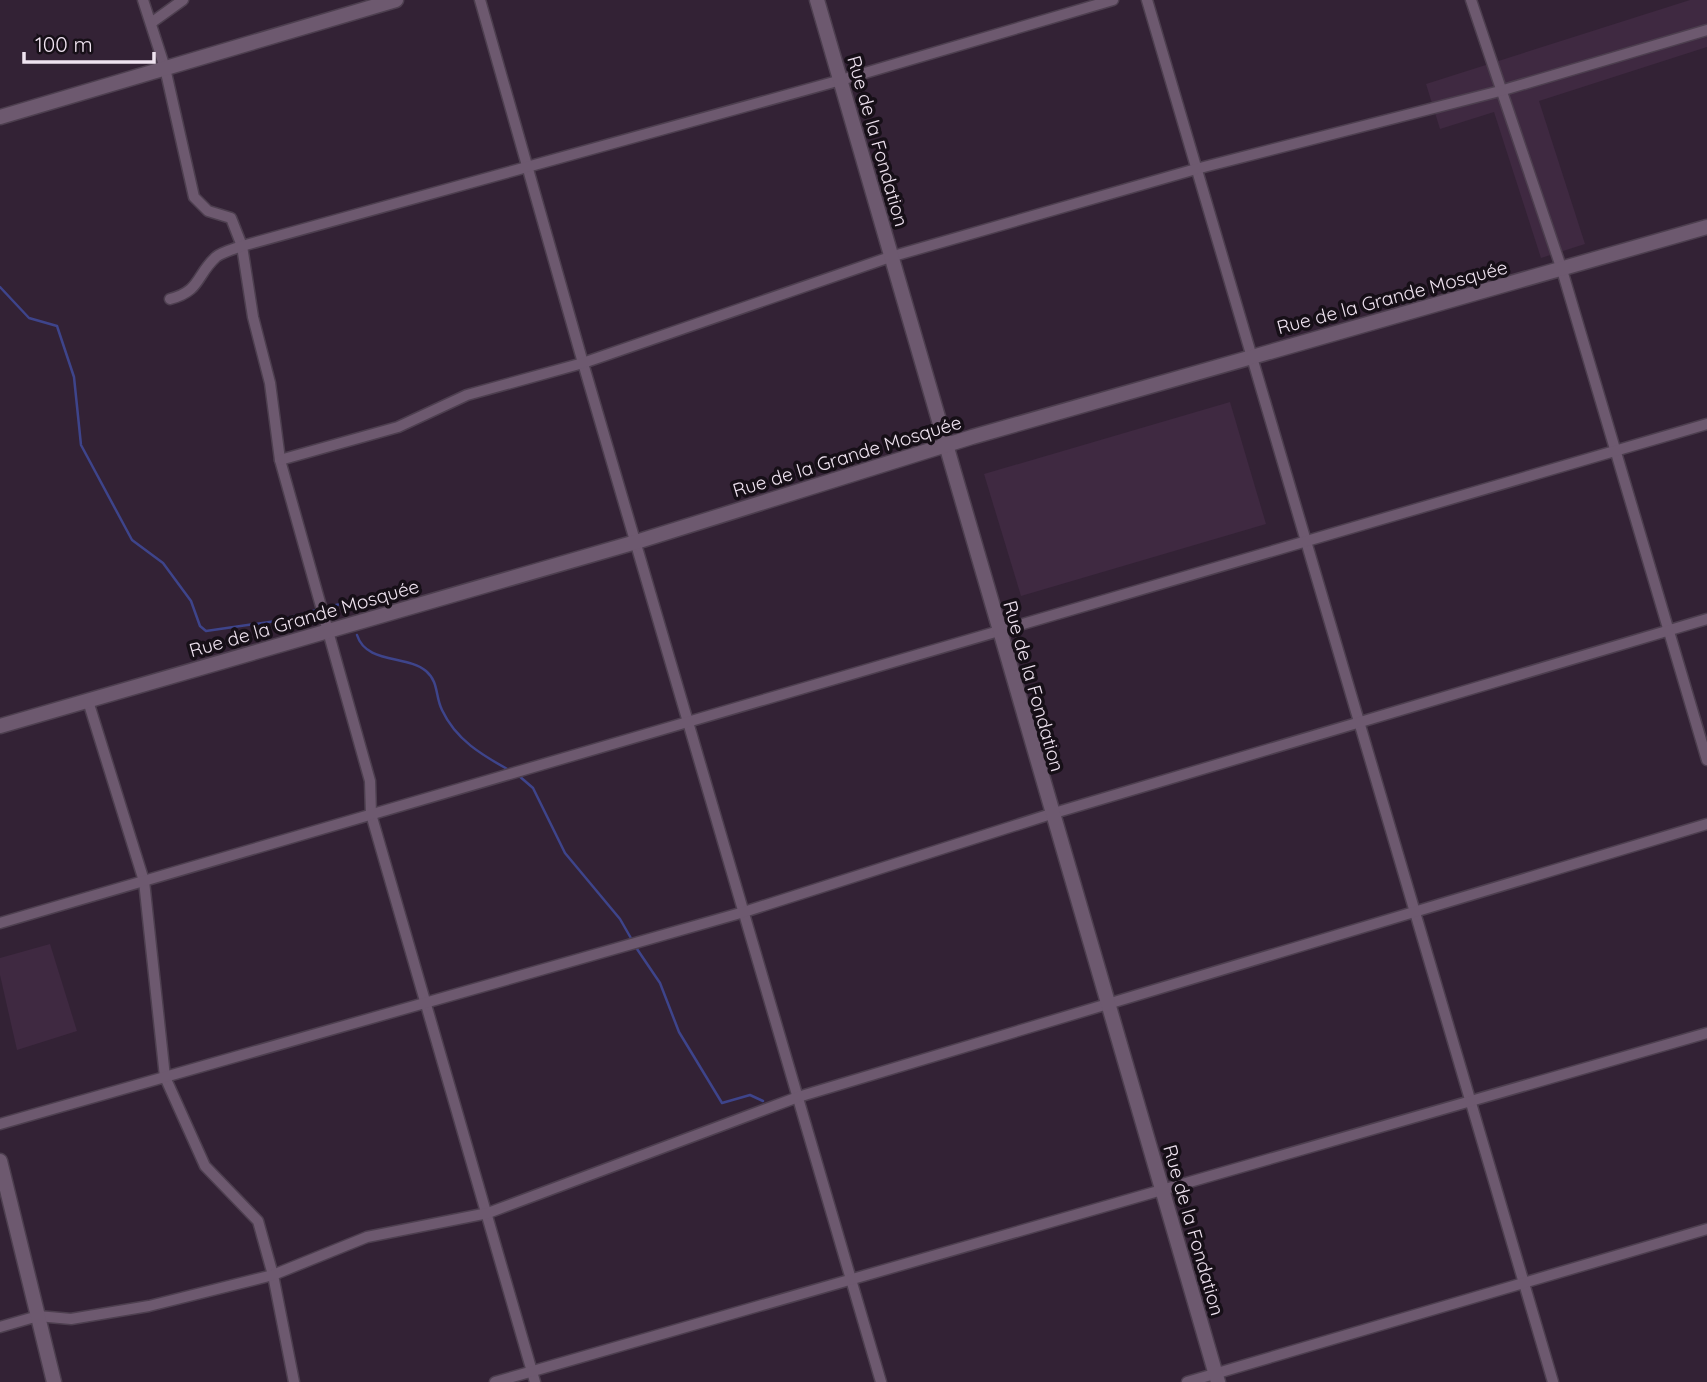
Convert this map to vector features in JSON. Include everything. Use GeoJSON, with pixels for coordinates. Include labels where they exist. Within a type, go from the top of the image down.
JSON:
{"type":"FeatureCollection","features":[{"type":"Feature","properties":{"kind":"street"},"geometry":{"type":"LineString","coordinates":[[143,0],[165,68],[194,197],[208,211],[232,218],[242,246],[253,317],[270,383],[280,460],[370,781],[371,814],[488,1213],[533,1377]]}},
{"type":"Feature","properties":{"kind":"street"},"geometry":{"type":"LineString","coordinates":[[150,23],[172,5],[183,0]]}},
{"type":"Feature","properties":{"kind":"street"},"geometry":{"type":"LineString","coordinates":[[0,117],[396,0]]}},
{"type":"Feature","properties":{"kind":"street"},"geometry":{"type":"LineString","coordinates":[[481,0],[583,363],[881,1382]]}},
{"type":"Feature","properties":{"kind":"street","name":"Rue de la Fondation"},"geometry":{"type":"LineString","coordinates":[[817,0],[1216,1378]]}},
{"type":"Feature","properties":{"kind":"street"},"geometry":{"type":"LineString","coordinates":[[170,299],[184,296],[197,285],[216,257],[242,246],[841,80],[1114,0]]}},
{"type":"Feature","properties":{"kind":"street"},"geometry":{"type":"LineString","coordinates":[[1147,0],[1304,542],[1416,910],[1553,1382]]}},
{"type":"Feature","properties":{"kind":"street"},"geometry":{"type":"LineString","coordinates":[[1471,0],[1562,270],[1707,760]]}},
{"type":"Feature","properties":{"kind":"street"},"geometry":{"type":"LineString","coordinates":[[280,460],[398,427],[467,395],[583,363],[890,257],[1196,169],[1500,91],[1707,30]]}},
{"type":"Feature","properties":{"kind":"street","name":"Rue de la Grande Mosquée"},"geometry":{"type":"LineString","coordinates":[[0,726],[636,542],[945,446],[1252,356],[1707,227]]}},
{"type":"Feature","properties":{"kind":"street"},"geometry":{"type":"LineString","coordinates":[[0,923],[1707,424]]}},
{"type":"Feature","properties":{"kind":"street"},"geometry":{"type":"LineString","coordinates":[[0,1124],[744,912],[1051,814],[1707,619]]}},
{"type":"Feature","properties":{"kind":"street"},"geometry":{"type":"LineString","coordinates":[[88,701],[144,881],[165,1077],[205,1166],[258,1221],[273,1275],[294,1382]]}},
{"type":"Feature","properties":{"kind":"street"},"geometry":{"type":"LineString","coordinates":[[0,1327],[38,1316],[71,1319],[149,1306],[273,1275],[367,1237],[488,1213],[798,1097],[1707,824]]}},
{"type":"Feature","properties":{"kind":"street"},"geometry":{"type":"LineString","coordinates":[[495,1382],[533,1377],[851,1280],[1707,1033]]}},
{"type":"Feature","properties":{"kind":"street"},"geometry":{"type":"LineString","coordinates":[[0,1161],[54,1382]]}},
{"type":"Feature","properties":{"kind":"street"},"geometry":{"type":"LineString","coordinates":[[1187,1382],[1216,1378],[1707,1229]]}},
{"type":"Feature","properties":{"kind":"shaded area"},"geometry":{"type":"Polygon","coordinates":[[[1690,0],[1707,0],[1707,47],[1539,101],[1585,244],[1541,258],[1494,112],[1440,129],[1426,84],[1690,0]]]}},
{"type":"Feature","properties":{"kind":"shaded area"},"geometry":{"type":"Polygon","coordinates":[[[1230,402],[1266,524],[1021,596],[984,474],[1230,402]]]}},
{"type":"Feature","properties":{"kind":"shaded area"},"geometry":{"type":"Polygon","coordinates":[[[50,944],[77,1031],[17,1050],[0,975],[0,958],[50,944]]]}},
{"type":"Feature","properties":{"kind":"waterway"},"geometry":{"type":"LineString","coordinates":[[0,287],[29,318],[57,326],[74,377],[81,445],[132,540],[163,563],[191,601],[200,626],[206,631],[276,621],[317,610]]}},
{"type":"Feature","properties":{"kind":"waterway"},"geometry":{"type":"LineString","coordinates":[[323,608],[345,603],[349,607]]}},
{"type":"Feature","properties":{"kind":"waterway"},"geometry":{"type":"LineString","coordinates":[[357,635],[369,651],[426,671],[435,684],[442,710],[455,730],[480,752],[509,770]]}},
{"type":"Feature","properties":{"kind":"waterway"},"geometry":{"type":"LineString","coordinates":[[518,775],[533,788],[565,853],[620,919],[632,940]]}},
{"type":"Feature","properties":{"kind":"waterway"},"geometry":{"type":"LineString","coordinates":[[635,946],[660,983],[679,1032],[722,1103],[750,1095],[763,1101]]}}]}
